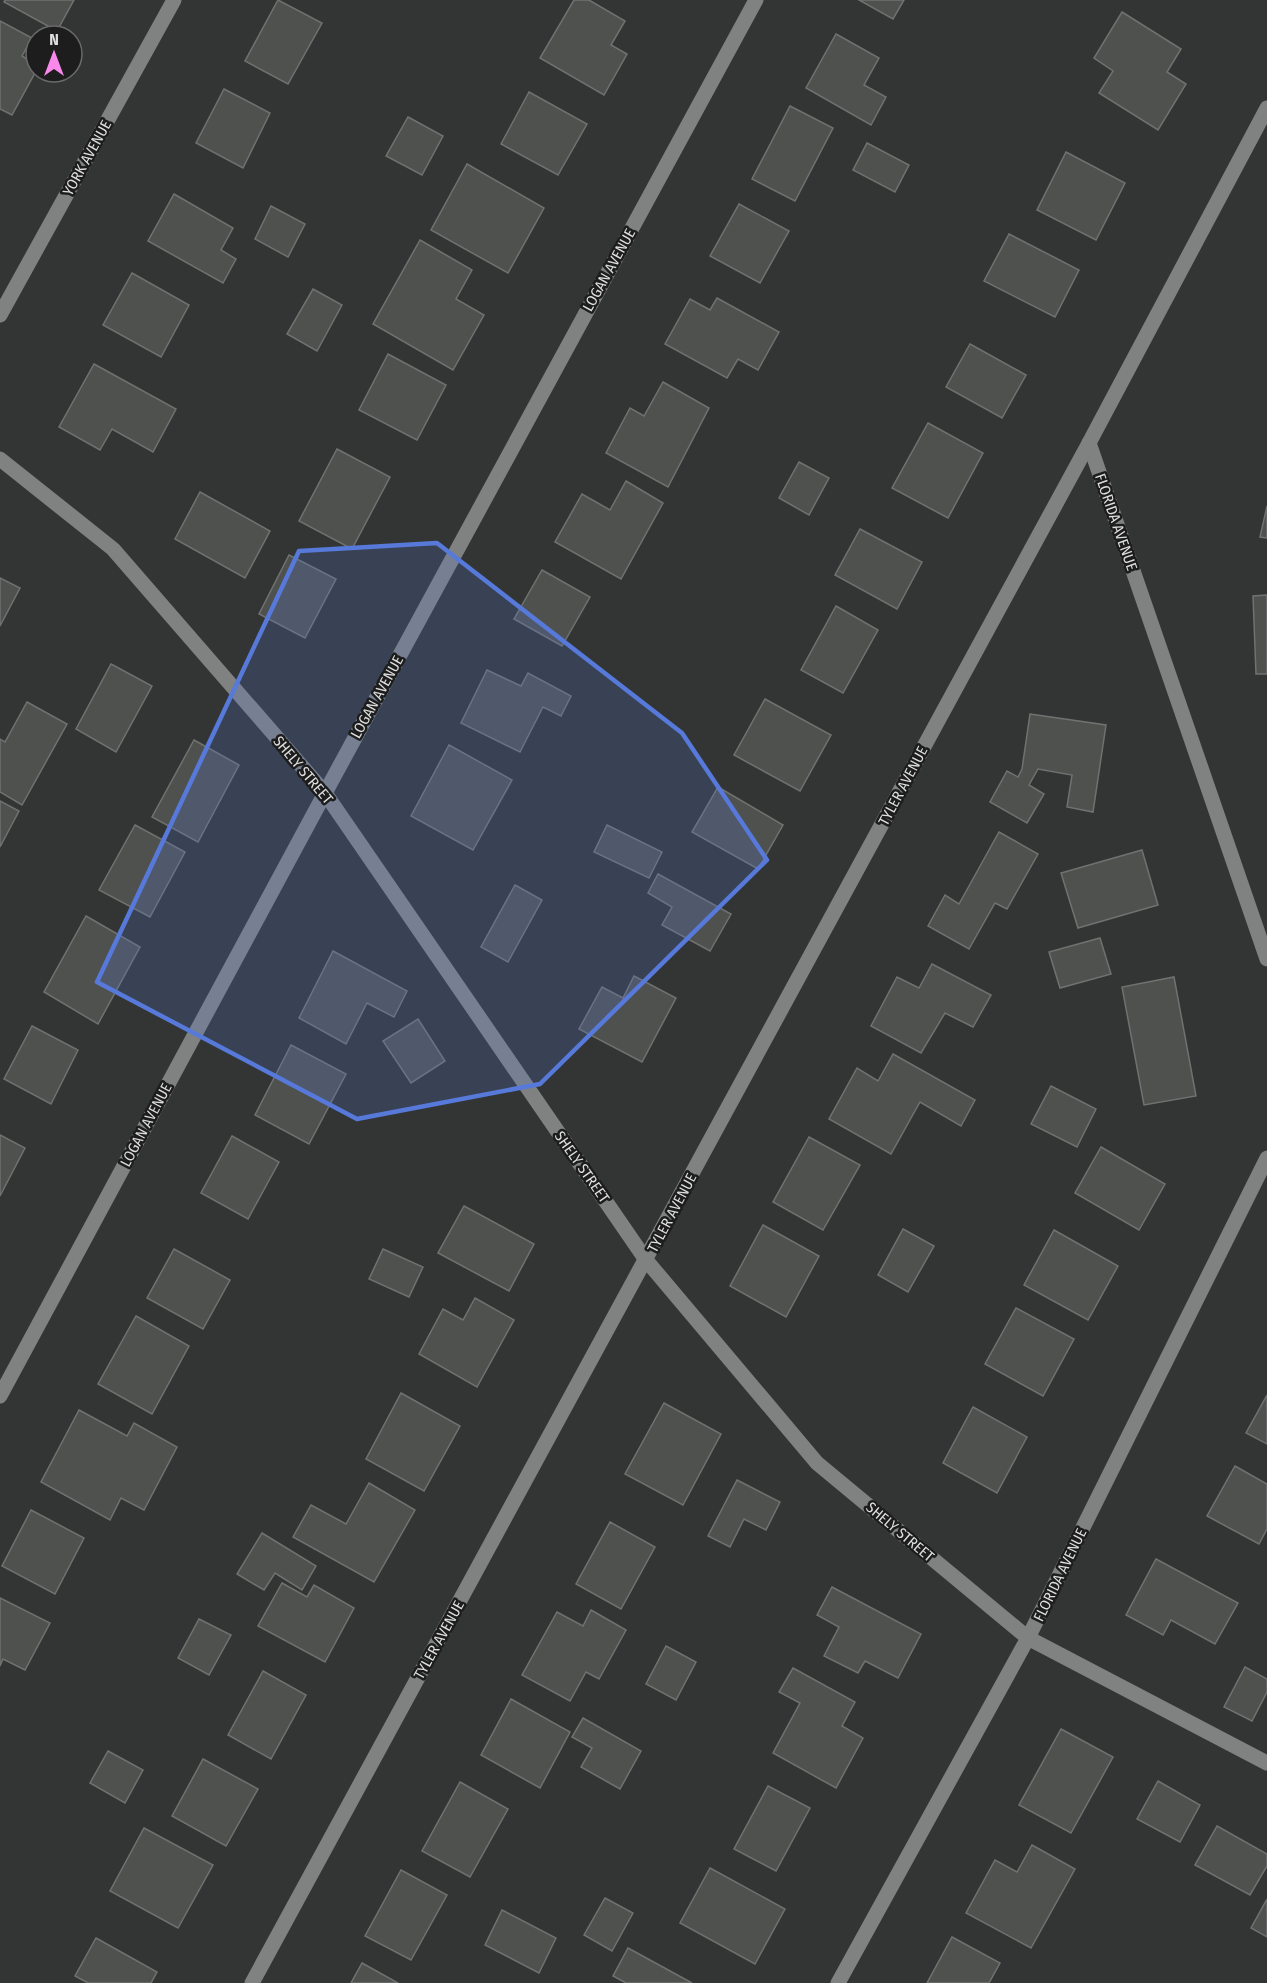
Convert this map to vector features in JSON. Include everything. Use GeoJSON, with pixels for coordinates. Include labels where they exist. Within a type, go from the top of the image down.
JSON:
{"type":"FeatureCollection","features":[{"type":"Feature","properties":{"kind":"street","name":"YORK AVENUE"},"geometry":{"type":"LineString","coordinates":[[0,315],[174,0]]}},
{"type":"Feature","properties":{"kind":"street","name":"LOGAN AVENUE"},"geometry":{"type":"LineString","coordinates":[[0,1396],[756,0]]}},
{"type":"Feature","properties":{"kind":"street"},"geometry":{"type":"LineString","coordinates":[[1089,443],[1267,108]]}},
{"type":"Feature","properties":{"kind":"street","name":"FLORIDA AVENUE"},"geometry":{"type":"LineString","coordinates":[[1089,443],[1267,959]]}},
{"type":"Feature","properties":{"kind":"street","name":"TYLER AVENUE"},"geometry":{"type":"LineString","coordinates":[[252,1983],[1089,443]]}},
{"type":"Feature","properties":{"kind":"street","name":"SHELY STREET"},"geometry":{"type":"LineString","coordinates":[[0,459],[113,549],[325,793],[646,1260],[817,1463],[1029,1638],[1267,1763]]}},
{"type":"Feature","properties":{"kind":"street","name":"FLORIDA AVENUE"},"geometry":{"type":"LineString","coordinates":[[837,1983],[1029,1638],[1267,1158]]}},
{"type":"Feature","properties":{"kind":"highlighted area"},"geometry":{"type":"Polygon","coordinates":[[[437,543],[682,733],[767,860],[540,1084],[357,1119],[97,982],[299,551],[437,543]]]}},
{"type":"Feature","properties":{"kind":"building"},"geometry":{"type":"Polygon","coordinates":[[[5,0],[74,0],[61,24],[44,24],[4,2],[5,0]]]}},
{"type":"Feature","properties":{"kind":"building"},"geometry":{"type":"Polygon","coordinates":[[[278,0],[322,23],[288,84],[245,61],[278,0]]]}},
{"type":"Feature","properties":{"kind":"building"},"geometry":{"type":"Polygon","coordinates":[[[574,0],[589,0],[625,21],[611,45],[627,54],[604,95],[540,58],[574,0]]]}},
{"type":"Feature","properties":{"kind":"building"},"geometry":{"type":"Polygon","coordinates":[[[859,0],[904,0],[893,19],[859,0]]]}},
{"type":"Feature","properties":{"kind":"building"},"geometry":{"type":"Polygon","coordinates":[[[1122,12],[1181,49],[1167,72],[1186,84],[1158,130],[1099,93],[1113,71],[1094,58],[1122,12]]]}},
{"type":"Feature","properties":{"kind":"building"},"geometry":{"type":"Polygon","coordinates":[[[0,21],[24,34],[22,56],[24,57],[24,84],[29,84],[12,115],[0,109],[0,21]]]}},
{"type":"Feature","properties":{"kind":"building"},"geometry":{"type":"Polygon","coordinates":[[[836,34],[879,58],[864,85],[886,97],[871,125],[806,88],[836,34]]]}},
{"type":"Feature","properties":{"kind":"building"},"geometry":{"type":"Polygon","coordinates":[[[224,89],[270,113],[243,168],[196,143],[224,89]]]}},
{"type":"Feature","properties":{"kind":"building"},"geometry":{"type":"Polygon","coordinates":[[[529,92],[587,124],[558,175],[501,144],[529,92]]]}},
{"type":"Feature","properties":{"kind":"building"},"geometry":{"type":"Polygon","coordinates":[[[790,106],[833,128],[795,201],[752,179],[790,106]]]}},
{"type":"Feature","properties":{"kind":"building"},"geometry":{"type":"Polygon","coordinates":[[[408,117],[443,136],[422,175],[386,156],[408,117]]]}},
{"type":"Feature","properties":{"kind":"building"},"geometry":{"type":"Polygon","coordinates":[[[867,143],[909,165],[895,192],[853,170],[867,143]]]}},
{"type":"Feature","properties":{"kind":"building"},"geometry":{"type":"Polygon","coordinates":[[[1066,152],[1125,183],[1096,240],[1037,210],[1066,152]]]}},
{"type":"Feature","properties":{"kind":"building"},"geometry":{"type":"Polygon","coordinates":[[[467,164],[544,208],[508,273],[431,230],[467,164]]]}},
{"type":"Feature","properties":{"kind":"building"},"geometry":{"type":"Polygon","coordinates":[[[174,194],[233,228],[221,250],[236,259],[223,283],[148,241],[174,194]]]}},
{"type":"Feature","properties":{"kind":"building"},"geometry":{"type":"Polygon","coordinates":[[[739,204],[789,231],[760,283],[710,256],[739,204]]]}},
{"type":"Feature","properties":{"kind":"building"},"geometry":{"type":"Polygon","coordinates":[[[271,206],[305,224],[288,257],[255,239],[271,206]]]}},
{"type":"Feature","properties":{"kind":"building"},"geometry":{"type":"Polygon","coordinates":[[[1009,234],[1079,270],[1055,317],[984,281],[1009,234]]]}},
{"type":"Feature","properties":{"kind":"building"},"geometry":{"type":"Polygon","coordinates":[[[420,240],[472,270],[456,299],[484,315],[453,370],[373,324],[420,240]]]}},
{"type":"Feature","properties":{"kind":"building"},"geometry":{"type":"Polygon","coordinates":[[[132,273],[189,305],[161,357],[103,325],[132,273]]]}},
{"type":"Feature","properties":{"kind":"building"},"geometry":{"type":"Polygon","coordinates":[[[313,289],[342,305],[317,351],[287,334],[313,289]]]}},
{"type":"Feature","properties":{"kind":"building"},"geometry":{"type":"Polygon","coordinates":[[[717,298],[779,332],[758,370],[738,359],[727,378],[665,344],[690,299],[710,310],[717,298]]]}},
{"type":"Feature","properties":{"kind":"building"},"geometry":{"type":"Polygon","coordinates":[[[970,344],[1026,375],[1002,418],[946,387],[970,344]]]}},
{"type":"Feature","properties":{"kind":"building"},"geometry":{"type":"Polygon","coordinates":[[[388,354],[446,385],[417,440],[359,410],[388,354]]]}},
{"type":"Feature","properties":{"kind":"building"},"geometry":{"type":"Polygon","coordinates":[[[94,364],[176,409],[153,452],[112,429],[100,450],[59,427],[94,364]]]}},
{"type":"Feature","properties":{"kind":"building"},"geometry":{"type":"Polygon","coordinates":[[[663,382],[709,408],[668,487],[606,453],[630,408],[644,416],[663,382]]]}},
{"type":"Feature","properties":{"kind":"building"},"geometry":{"type":"Polygon","coordinates":[[[928,423],[983,453],[948,518],[892,488],[928,423]]]}},
{"type":"Feature","properties":{"kind":"building"},"geometry":{"type":"Polygon","coordinates":[[[337,449],[390,477],[352,549],[299,521],[337,449]]]}},
{"type":"Feature","properties":{"kind":"building"},"geometry":{"type":"Polygon","coordinates":[[[799,462],[829,478],[809,515],[779,498],[799,462]]]}},
{"type":"Feature","properties":{"kind":"building"},"geometry":{"type":"Polygon","coordinates":[[[626,481],[663,503],[621,579],[555,542],[582,494],[610,510],[626,481]]]}},
{"type":"Feature","properties":{"kind":"building"},"geometry":{"type":"Polygon","coordinates":[[[200,492],[270,531],[245,578],[175,539],[200,492]]]}},
{"type":"Feature","properties":{"kind":"building"},"geometry":{"type":"Polygon","coordinates":[[[1267,506],[1267,538],[1260,537],[1267,506]]]}},
{"type":"Feature","properties":{"kind":"building"},"geometry":{"type":"Polygon","coordinates":[[[860,529],[922,562],[897,609],[835,575],[860,529]]]}},
{"type":"Feature","properties":{"kind":"building"},"geometry":{"type":"Polygon","coordinates":[[[289,555],[336,579],[305,638],[259,614],[289,555]]]}},
{"type":"Feature","properties":{"kind":"building"},"geometry":{"type":"Polygon","coordinates":[[[542,570],[590,597],[562,646],[514,619],[542,570]]]}},
{"type":"Feature","properties":{"kind":"building"},"geometry":{"type":"Polygon","coordinates":[[[0,578],[20,588],[0,626],[0,578]]]}},
{"type":"Feature","properties":{"kind":"building"},"geometry":{"type":"Polygon","coordinates":[[[1267,595],[1267,674],[1256,674],[1253,596],[1267,595]]]}},
{"type":"Feature","properties":{"kind":"building"},"geometry":{"type":"Polygon","coordinates":[[[836,606],[878,630],[843,693],[801,670],[836,606]]]}},
{"type":"Feature","properties":{"kind":"building"},"geometry":{"type":"Polygon","coordinates":[[[111,664],[152,686],[116,752],[76,729],[111,664]]]}},
{"type":"Feature","properties":{"kind":"building"},"geometry":{"type":"Polygon","coordinates":[[[487,670],[521,686],[528,673],[571,696],[561,716],[543,707],[520,752],[461,723],[487,670]]]}},
{"type":"Feature","properties":{"kind":"building"},"geometry":{"type":"Polygon","coordinates":[[[765,699],[831,735],[800,791],[734,755],[765,699]]]}},
{"type":"Feature","properties":{"kind":"building"},"geometry":{"type":"Polygon","coordinates":[[[27,702],[67,724],[22,805],[0,792],[0,739],[5,742],[27,702]]]}},
{"type":"Feature","properties":{"kind":"building"},"geometry":{"type":"Polygon","coordinates":[[[1030,714],[1106,725],[1093,812],[1067,807],[1072,775],[1038,769],[1029,785],[1044,794],[1027,823],[990,802],[1007,771],[1018,777],[1022,769],[1030,714]]]}},
{"type":"Feature","properties":{"kind":"building"},"geometry":{"type":"Polygon","coordinates":[[[194,740],[239,765],[198,842],[152,817],[194,740]]]}},
{"type":"Feature","properties":{"kind":"building"},"geometry":{"type":"Polygon","coordinates":[[[449,745],[512,780],[473,850],[411,816],[449,745]]]}},
{"type":"Feature","properties":{"kind":"building"},"geometry":{"type":"Polygon","coordinates":[[[718,787],[783,825],[758,869],[692,832],[718,787]]]}},
{"type":"Feature","properties":{"kind":"building"},"geometry":{"type":"Polygon","coordinates":[[[0,801],[19,811],[0,847],[0,801]]]}},
{"type":"Feature","properties":{"kind":"building"},"geometry":{"type":"Polygon","coordinates":[[[135,825],[185,852],[150,917],[99,890],[135,825]]]}},
{"type":"Feature","properties":{"kind":"building"},"geometry":{"type":"Polygon","coordinates":[[[607,825],[662,852],[649,878],[594,852],[607,825]]]}},
{"type":"Feature","properties":{"kind":"building"},"geometry":{"type":"Polygon","coordinates":[[[999,832],[1038,854],[1007,909],[995,903],[969,949],[928,926],[945,895],[959,904],[999,832]]]}},
{"type":"Feature","properties":{"kind":"building"},"geometry":{"type":"Polygon","coordinates":[[[1142,850],[1158,905],[1078,928],[1061,873],[1142,850]]]}},
{"type":"Feature","properties":{"kind":"building"},"geometry":{"type":"Polygon","coordinates":[[[658,874],[731,914],[710,951],[662,925],[672,907],[648,893],[658,874]]]}},
{"type":"Feature","properties":{"kind":"building"},"geometry":{"type":"Polygon","coordinates":[[[515,885],[542,900],[508,962],[481,947],[515,885]]]}},
{"type":"Feature","properties":{"kind":"building"},"geometry":{"type":"Polygon","coordinates":[[[86,916],[140,947],[98,1024],[44,992],[86,916]]]}},
{"type":"Feature","properties":{"kind":"building"},"geometry":{"type":"Polygon","coordinates":[[[1100,938],[1111,974],[1060,988],[1049,952],[1100,938]]]}},
{"type":"Feature","properties":{"kind":"building"},"geometry":{"type":"Polygon","coordinates":[[[333,951],[407,991],[394,1017],[367,1003],[346,1044],[299,1018],[333,951]]]}},
{"type":"Feature","properties":{"kind":"building"},"geometry":{"type":"Polygon","coordinates":[[[932,964],[991,995],[973,1027],[945,1013],[921,1053],[871,1026],[897,977],[919,988],[932,964]]]}},
{"type":"Feature","properties":{"kind":"building"},"geometry":{"type":"Polygon","coordinates":[[[634,976],[676,998],[642,1062],[579,1029],[602,987],[623,998],[634,976]]]}},
{"type":"Feature","properties":{"kind":"building"},"geometry":{"type":"Polygon","coordinates":[[[1174,977],[1196,1096],[1144,1105],[1122,987],[1174,977]]]}},
{"type":"Feature","properties":{"kind":"building"},"geometry":{"type":"Polygon","coordinates":[[[418,1019],[445,1061],[411,1083],[383,1041],[418,1019]]]}},
{"type":"Feature","properties":{"kind":"building"},"geometry":{"type":"Polygon","coordinates":[[[32,1026],[78,1050],[51,1104],[4,1079],[32,1026]]]}},
{"type":"Feature","properties":{"kind":"building"},"geometry":{"type":"Polygon","coordinates":[[[291,1045],[346,1074],[309,1144],[255,1115],[291,1045]]]}},
{"type":"Feature","properties":{"kind":"building"},"geometry":{"type":"Polygon","coordinates":[[[893,1054],[975,1100],[961,1126],[920,1102],[891,1154],[829,1119],[857,1068],[878,1081],[893,1054]]]}},
{"type":"Feature","properties":{"kind":"building"},"geometry":{"type":"Polygon","coordinates":[[[1051,1086],[1096,1109],[1077,1147],[1031,1124],[1051,1086]]]}},
{"type":"Feature","properties":{"kind":"building"},"geometry":{"type":"Polygon","coordinates":[[[0,1135],[25,1148],[0,1196],[0,1135]]]}},
{"type":"Feature","properties":{"kind":"building"},"geometry":{"type":"Polygon","coordinates":[[[232,1136],[279,1162],[248,1219],[201,1193],[232,1136]]]}},
{"type":"Feature","properties":{"kind":"building"},"geometry":{"type":"Polygon","coordinates":[[[809,1137],[860,1165],[823,1230],[773,1202],[809,1137]]]}},
{"type":"Feature","properties":{"kind":"building"},"geometry":{"type":"Polygon","coordinates":[[[1101,1147],[1165,1184],[1139,1230],[1075,1193],[1101,1147]]]}},
{"type":"Feature","properties":{"kind":"building"},"geometry":{"type":"Polygon","coordinates":[[[464,1206],[534,1244],[509,1291],[438,1253],[464,1206]]]}},
{"type":"Feature","properties":{"kind":"building"},"geometry":{"type":"Polygon","coordinates":[[[763,1225],[819,1256],[786,1317],[730,1286],[763,1225]]]}},
{"type":"Feature","properties":{"kind":"building"},"geometry":{"type":"Polygon","coordinates":[[[903,1229],[934,1246],[908,1292],[878,1275],[903,1229]]]}},
{"type":"Feature","properties":{"kind":"building"},"geometry":{"type":"Polygon","coordinates":[[[1054,1230],[1118,1266],[1088,1320],[1024,1285],[1054,1230]]]}},
{"type":"Feature","properties":{"kind":"building"},"geometry":{"type":"Polygon","coordinates":[[[174,1249],[230,1280],[203,1329],[147,1298],[174,1249]]]}},
{"type":"Feature","properties":{"kind":"building"},"geometry":{"type":"Polygon","coordinates":[[[383,1249],[423,1267],[409,1297],[369,1279],[383,1249]]]}},
{"type":"Feature","properties":{"kind":"building"},"geometry":{"type":"Polygon","coordinates":[[[475,1298],[514,1320],[477,1387],[419,1354],[443,1309],[463,1320],[475,1298]]]}},
{"type":"Feature","properties":{"kind":"building"},"geometry":{"type":"Polygon","coordinates":[[[1016,1308],[1074,1339],[1043,1396],[985,1364],[1016,1308]]]}},
{"type":"Feature","properties":{"kind":"building"},"geometry":{"type":"Polygon","coordinates":[[[136,1316],[189,1346],[152,1414],[98,1384],[136,1316]]]}},
{"type":"Feature","properties":{"kind":"building"},"geometry":{"type":"Polygon","coordinates":[[[401,1393],[460,1426],[424,1491],[366,1459],[401,1393]]]}},
{"type":"Feature","properties":{"kind":"building"},"geometry":{"type":"Polygon","coordinates":[[[1267,1395],[1267,1444],[1246,1433],[1267,1395]]]}},
{"type":"Feature","properties":{"kind":"building"},"geometry":{"type":"Polygon","coordinates":[[[664,1403],[721,1434],[683,1505],[625,1474],[664,1403]]]}},
{"type":"Feature","properties":{"kind":"building"},"geometry":{"type":"Polygon","coordinates":[[[973,1407],[1027,1437],[997,1493],[943,1463],[973,1407]]]}},
{"type":"Feature","properties":{"kind":"building"},"geometry":{"type":"Polygon","coordinates":[[[79,1410],[127,1436],[134,1423],[177,1447],[144,1510],[121,1498],[110,1520],[41,1482],[79,1410]]]}},
{"type":"Feature","properties":{"kind":"building"},"geometry":{"type":"Polygon","coordinates":[[[1235,1466],[1267,1484],[1267,1529],[1259,1544],[1207,1516],[1235,1466]]]}},
{"type":"Feature","properties":{"kind":"building"},"geometry":{"type":"Polygon","coordinates":[[[737,1480],[780,1502],[766,1530],[744,1519],[730,1547],[708,1536],[737,1480]]]}},
{"type":"Feature","properties":{"kind":"building"},"geometry":{"type":"Polygon","coordinates":[[[369,1483],[415,1510],[374,1582],[293,1537],[311,1505],[346,1524],[369,1483]]]}},
{"type":"Feature","properties":{"kind":"building"},"geometry":{"type":"Polygon","coordinates":[[[31,1510],[84,1538],[55,1594],[2,1566],[31,1510]]]}},
{"type":"Feature","properties":{"kind":"building"},"geometry":{"type":"Polygon","coordinates":[[[610,1522],[655,1547],[621,1609],[576,1584],[610,1522]]]}},
{"type":"Feature","properties":{"kind":"building"},"geometry":{"type":"Polygon","coordinates":[[[262,1533],[316,1566],[302,1590],[275,1573],[264,1590],[237,1574],[262,1533]]]}},
{"type":"Feature","properties":{"kind":"building"},"geometry":{"type":"Polygon","coordinates":[[[1156,1559],[1238,1603],[1215,1644],[1171,1620],[1163,1635],[1126,1615],[1156,1559]]]}},
{"type":"Feature","properties":{"kind":"building"},"geometry":{"type":"Polygon","coordinates":[[[282,1583],[307,1597],[314,1585],[354,1608],[325,1662],[258,1626],[282,1583]]]}},
{"type":"Feature","properties":{"kind":"building"},"geometry":{"type":"Polygon","coordinates":[[[832,1587],[921,1634],[898,1678],[865,1661],[858,1673],[824,1656],[839,1627],[817,1615],[832,1587]]]}},
{"type":"Feature","properties":{"kind":"building"},"geometry":{"type":"Polygon","coordinates":[[[0,1598],[50,1623],[25,1670],[3,1659],[0,1666],[0,1598]]]}},
{"type":"Feature","properties":{"kind":"building"},"geometry":{"type":"Polygon","coordinates":[[[591,1610],[626,1630],[599,1679],[586,1672],[570,1701],[522,1675],[557,1612],[583,1626],[591,1610]]]}},
{"type":"Feature","properties":{"kind":"building"},"geometry":{"type":"Polygon","coordinates":[[[199,1619],[231,1635],[209,1675],[178,1658],[199,1619]]]}},
{"type":"Feature","properties":{"kind":"building"},"geometry":{"type":"Polygon","coordinates":[[[666,1646],[696,1662],[676,1700],[646,1684],[666,1646]]]}},
{"type":"Feature","properties":{"kind":"building"},"geometry":{"type":"Polygon","coordinates":[[[1245,1667],[1267,1679],[1267,1692],[1252,1721],[1224,1707],[1245,1667]]]}},
{"type":"Feature","properties":{"kind":"building"},"geometry":{"type":"Polygon","coordinates":[[[793,1668],[855,1702],[842,1726],[863,1738],[836,1788],[773,1753],[800,1703],[779,1692],[793,1668]]]}},
{"type":"Feature","properties":{"kind":"building"},"geometry":{"type":"Polygon","coordinates":[[[263,1671],[306,1695],[271,1759],[228,1735],[263,1671]]]}},
{"type":"Feature","properties":{"kind":"building"},"geometry":{"type":"Polygon","coordinates":[[[511,1699],[570,1732],[540,1788],[481,1755],[511,1699]]]}},
{"type":"Feature","properties":{"kind":"building"},"geometry":{"type":"Polygon","coordinates":[[[583,1718],[641,1751],[620,1789],[581,1767],[592,1748],[572,1737],[583,1718]]]}},
{"type":"Feature","properties":{"kind":"building"},"geometry":{"type":"Polygon","coordinates":[[[1061,1729],[1113,1757],[1071,1833],[1019,1805],[1061,1729]]]}},
{"type":"Feature","properties":{"kind":"building"},"geometry":{"type":"Polygon","coordinates":[[[108,1751],[143,1770],[125,1803],[90,1783],[108,1751]]]}},
{"type":"Feature","properties":{"kind":"building"},"geometry":{"type":"Polygon","coordinates":[[[203,1759],[258,1789],[226,1846],[172,1816],[203,1759]]]}},
{"type":"Feature","properties":{"kind":"building"},"geometry":{"type":"Polygon","coordinates":[[[1158,1781],[1200,1805],[1180,1842],[1137,1819],[1158,1781]]]}},
{"type":"Feature","properties":{"kind":"building"},"geometry":{"type":"Polygon","coordinates":[[[460,1782],[508,1809],[470,1877],[422,1851],[460,1782]]]}},
{"type":"Feature","properties":{"kind":"building"},"geometry":{"type":"Polygon","coordinates":[[[768,1786],[810,1808],[776,1871],[734,1849],[768,1786]]]}},
{"type":"Feature","properties":{"kind":"building"},"geometry":{"type":"Polygon","coordinates":[[[1217,1826],[1267,1854],[1267,1866],[1250,1895],[1195,1865],[1217,1826]]]}},
{"type":"Feature","properties":{"kind":"building"},"geometry":{"type":"Polygon","coordinates":[[[144,1828],[213,1865],[178,1928],[110,1891],[144,1828]]]}},
{"type":"Feature","properties":{"kind":"building"},"geometry":{"type":"Polygon","coordinates":[[[1032,1845],[1075,1869],[1031,1948],[966,1913],[995,1860],[1017,1872],[1032,1845]]]}},
{"type":"Feature","properties":{"kind":"building"},"geometry":{"type":"Polygon","coordinates":[[[710,1868],[785,1909],[755,1964],[680,1923],[710,1868]]]}},
{"type":"Feature","properties":{"kind":"building"},"geometry":{"type":"Polygon","coordinates":[[[401,1870],[447,1895],[411,1960],[365,1936],[401,1870]]]}},
{"type":"Feature","properties":{"kind":"building"},"geometry":{"type":"Polygon","coordinates":[[[605,1898],[633,1913],[612,1951],[584,1935],[605,1898]]]}},
{"type":"Feature","properties":{"kind":"building"},"geometry":{"type":"Polygon","coordinates":[[[1267,1899],[1267,1937],[1251,1928],[1267,1899]]]}},
{"type":"Feature","properties":{"kind":"building"},"geometry":{"type":"Polygon","coordinates":[[[502,1910],[556,1938],[539,1973],[485,1945],[502,1910]]]}},
{"type":"Feature","properties":{"kind":"building"},"geometry":{"type":"Polygon","coordinates":[[[952,1937],[1000,1963],[989,1983],[927,1983],[952,1937]]]}},
{"type":"Feature","properties":{"kind":"building"},"geometry":{"type":"Polygon","coordinates":[[[96,1938],[157,1972],[151,1983],[88,1983],[75,1976],[96,1938]]]}},
{"type":"Feature","properties":{"kind":"building"},"geometry":{"type":"Polygon","coordinates":[[[628,1948],[692,1983],[626,1983],[613,1976],[628,1948]]]}},
{"type":"Feature","properties":{"kind":"building"},"geometry":{"type":"Polygon","coordinates":[[[362,1963],[398,1983],[351,1983],[362,1963]]]}}]}
